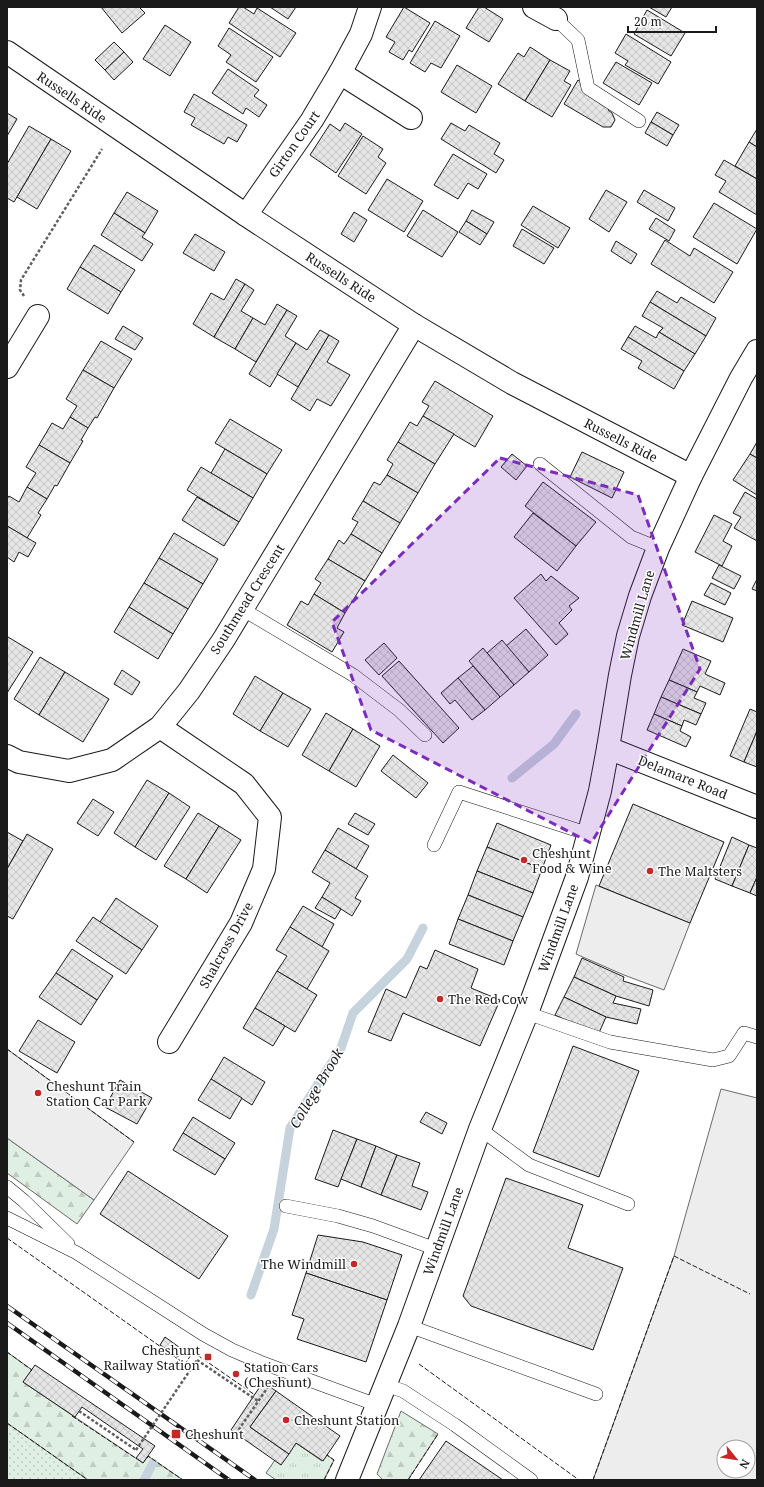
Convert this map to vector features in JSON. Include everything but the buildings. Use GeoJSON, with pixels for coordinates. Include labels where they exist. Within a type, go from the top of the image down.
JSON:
{"type":"FeatureCollection","features":[{"type":"Feature","properties":{"kind":"street","name":"Girton Court"},"geometry":{"type":"LineString","coordinates":[[246,215],[312,120],[361,34],[370,7]]}},
{"type":"Feature","properties":{"kind":"street"},"geometry":{"type":"LineString","coordinates":[[534,7],[556,19]]}},
{"type":"Feature","properties":{"kind":"street","name":"Russells Ride"},"geometry":{"type":"LineString","coordinates":[[7,52],[246,215],[414,324],[512,383],[691,476]]}},
{"type":"Feature","properties":{"kind":"street"},"geometry":{"type":"LineString","coordinates":[[340,73],[411,118]]}},
{"type":"Feature","properties":{"kind":"street"},"geometry":{"type":"LineString","coordinates":[[7,367],[38,316]]}},
{"type":"Feature","properties":{"kind":"street","name":"Southmead Crescent"},"geometry":{"type":"LineString","coordinates":[[7,756],[19,762],[69,771],[112,760],[160,727],[189,691],[224,639],[414,324]]}},
{"type":"Feature","properties":{"kind":"street","name":"Windmill Lane"},"geometry":{"type":"LineString","coordinates":[[347,1480],[409,1326],[480,1129],[527,1013],[577,877],[589,834],[608,748],[628,636],[640,596],[658,548],[691,476],[741,378],[757,351]]}},
{"type":"Feature","properties":{"kind":"street","name":"Shalcross Drive"},"geometry":{"type":"LineString","coordinates":[[160,727],[244,784],[270,817],[264,869],[247,910],[237,930],[169,1042]]}},
{"type":"Feature","properties":{"kind":"street","name":"Delamare Road"},"geometry":{"type":"LineString","coordinates":[[608,748],[757,807]]}},
{"type":"Feature","properties":{"kind":"lane"},"geometry":{"type":"LineString","coordinates":[[556,19],[578,40],[588,88],[639,121]]}},
{"type":"Feature","properties":{"kind":"lane"},"geometry":{"type":"LineString","coordinates":[[540,464],[632,537],[658,548]]}},
{"type":"Feature","properties":{"kind":"lane"},"geometry":{"type":"LineString","coordinates":[[242,609],[353,675],[399,710],[425,735]]}},
{"type":"Feature","properties":{"kind":"lane"},"geometry":{"type":"LineString","coordinates":[[434,845],[459,792],[589,834]]}},
{"type":"Feature","properties":{"kind":"lane"},"geometry":{"type":"LineString","coordinates":[[527,1013],[610,1042],[713,1060],[729,1056],[744,1033],[757,1037]]}},
{"type":"Feature","properties":{"kind":"lane"},"geometry":{"type":"LineString","coordinates":[[480,1129],[528,1164],[628,1204]]}},
{"type":"Feature","properties":{"kind":"lane"},"geometry":{"type":"LineString","coordinates":[[7,1187],[24,1201],[76,1253]]}},
{"type":"Feature","properties":{"kind":"lane"},"geometry":{"type":"LineString","coordinates":[[286,1206],[338,1216],[373,1226],[436,1249]]}},
{"type":"Feature","properties":{"kind":"lane"},"geometry":{"type":"LineString","coordinates":[[7,1218],[76,1253],[203,1334],[232,1350],[260,1362],[378,1405]]}},
{"type":"Feature","properties":{"kind":"lane"},"geometry":{"type":"LineString","coordinates":[[409,1326],[596,1394]]}},
{"type":"Feature","properties":{"kind":"lane"},"geometry":{"type":"LineString","coordinates":[[386,1385],[403,1391],[455,1425],[531,1480]]}},
{"type":"Feature","properties":{"kind":"path"},"geometry":{"type":"LineString","coordinates":[[38,316],[20,290],[21,280],[116,126]]}},
{"type":"Feature","properties":{"kind":"path"},"geometry":{"type":"LineString","coordinates":[[79,1411],[136,1450],[197,1360],[258,1402]]}},
{"type":"Feature","properties":{"kind":"path"},"geometry":{"type":"LineString","coordinates":[[233,1438],[271,1383]]}},
{"type":"Feature","properties":{"kind":"highlighted area"},"geometry":{"type":"Polygon","coordinates":[[[500,458],[638,495],[700,669],[591,843],[371,730],[332,622],[500,458]]]}},
{"type":"Feature","properties":{"kind":"green space"},"geometry":{"type":"Polygon","coordinates":[[[7,1138],[94,1200],[77,1224],[7,1173],[7,1138]]]}},
{"type":"Feature","properties":{"kind":"green space"},"geometry":{"type":"Polygon","coordinates":[[[7,1352],[32,1370],[23,1382],[143,1463],[148,1456],[183,1480],[7,1480],[7,1352]]]}},
{"type":"Feature","properties":{"kind":"green space"},"geometry":{"type":"Polygon","coordinates":[[[401,1411],[438,1434],[408,1480],[383,1480],[377,1474],[401,1411]]]}},
{"type":"Feature","properties":{"kind":"green space"},"geometry":{"type":"Polygon","coordinates":[[[7,1423],[88,1480],[7,1480],[7,1423]]]}},
{"type":"Feature","properties":{"kind":"green space"},"geometry":{"type":"Polygon","coordinates":[[[296,1443],[322,1461],[327,1455],[334,1460],[324,1480],[276,1480],[266,1473],[275,1460],[296,1443]]]}},
{"type":"Feature","properties":{"kind":"shaded area"},"geometry":{"type":"Polygon","coordinates":[[[596,885],[690,923],[664,990],[624,975],[576,954],[596,885]]]}},
{"type":"Feature","properties":{"kind":"shaded area","name":"Cheshunt Train Station Car Park"},"geometry":{"type":"Polygon","coordinates":[[[7,1049],[134,1142],[94,1200],[7,1138],[7,1049]]]}},
{"type":"Feature","properties":{"kind":"shaded area"},"geometry":{"type":"Polygon","coordinates":[[[721,1089],[757,1098],[757,1480],[593,1480],[674,1256],[721,1089]]]}},
{"type":"Feature","properties":{"kind":"waterway","name":"College Brook"},"geometry":{"type":"LineString","coordinates":[[512,778],[554,744],[576,714]]}},
{"type":"Feature","properties":{"kind":"waterway","name":"College Brook"},"geometry":{"type":"LineString","coordinates":[[251,1295],[274,1229],[290,1128],[341,1048],[353,1013],[407,959],[423,928]]}},
{"type":"Feature","properties":{"kind":"waterway","name":"College Brook"},"geometry":{"type":"LineString","coordinates":[[144,1480],[153,1463]]}},
{"type":"Feature","properties":{"kind":"railway"},"geometry":{"type":"LineString","coordinates":[[7,1306],[255,1480]]}},
{"type":"Feature","properties":{"kind":"railway"},"geometry":{"type":"LineString","coordinates":[[7,1323],[229,1480]]}},
{"type":"Feature","properties":{"kind":"fence"},"geometry":{"type":"LineString","coordinates":[[7,1049],[134,1142]]}},
{"type":"Feature","properties":{"kind":"fence"},"geometry":{"type":"LineString","coordinates":[[7,1238],[185,1364],[193,1352],[255,1395]]}},
{"type":"Feature","properties":{"kind":"fence"},"geometry":{"type":"LineString","coordinates":[[593,1480],[674,1256],[750,1294]]}},
{"type":"Feature","properties":{"kind":"fence"},"geometry":{"type":"LineString","coordinates":[[7,1352],[32,1370],[30,1372]]}},
{"type":"Feature","properties":{"kind":"fence"},"geometry":{"type":"LineString","coordinates":[[419,1364],[579,1480]]}},
{"type":"Feature","properties":{"kind":"fence"},"geometry":{"type":"LineString","coordinates":[[72,1416],[137,1459]]}},
{"type":"Feature","properties":{"kind":"fence"},"geometry":{"type":"LineString","coordinates":[[7,1423],[88,1480]]}},
{"type":"Feature","properties":{"kind":"fence"},"geometry":{"type":"LineString","coordinates":[[408,1480],[438,1434]]}},
{"type":"Feature","properties":{"kind":"fence"},"geometry":{"type":"LineString","coordinates":[[324,1480],[334,1460],[327,1455]]}},
{"type":"Feature","properties":{"kind":"fence"},"geometry":{"type":"LineString","coordinates":[[147,1458],[148,1456],[183,1480]]}},
{"type":"Feature","properties":{"kind":"place","name":"Cheshunt Food & Wine"},"geometry":{"type":"Point","coordinates":[524,860]}},
{"type":"Feature","properties":{"kind":"place","name":"The Maltsters"},"geometry":{"type":"Point","coordinates":[650,871]}},
{"type":"Feature","properties":{"kind":"place","name":"The Red Cow"},"geometry":{"type":"Point","coordinates":[440,999]}},
{"type":"Feature","properties":{"kind":"place","name":"Cheshunt Train Station Car Park"},"geometry":{"type":"Point","coordinates":[38,1093]}},
{"type":"Feature","properties":{"kind":"place","name":"The Windmill"},"geometry":{"type":"Point","coordinates":[354,1264]}},
{"type":"Feature","properties":{"kind":"place","name":"Cheshunt Railway Station"},"geometry":{"type":"Point","coordinates":[208,1357]}},
{"type":"Feature","properties":{"kind":"place","name":"Station Cars (Cheshunt)"},"geometry":{"type":"Point","coordinates":[236,1374]}},
{"type":"Feature","properties":{"kind":"place","name":"Cheshunt Station"},"geometry":{"type":"Point","coordinates":[286,1420]}},
{"type":"Feature","properties":{"kind":"place","name":"Cheshunt"},"geometry":{"type":"Point","coordinates":[176,1434]}}]}
